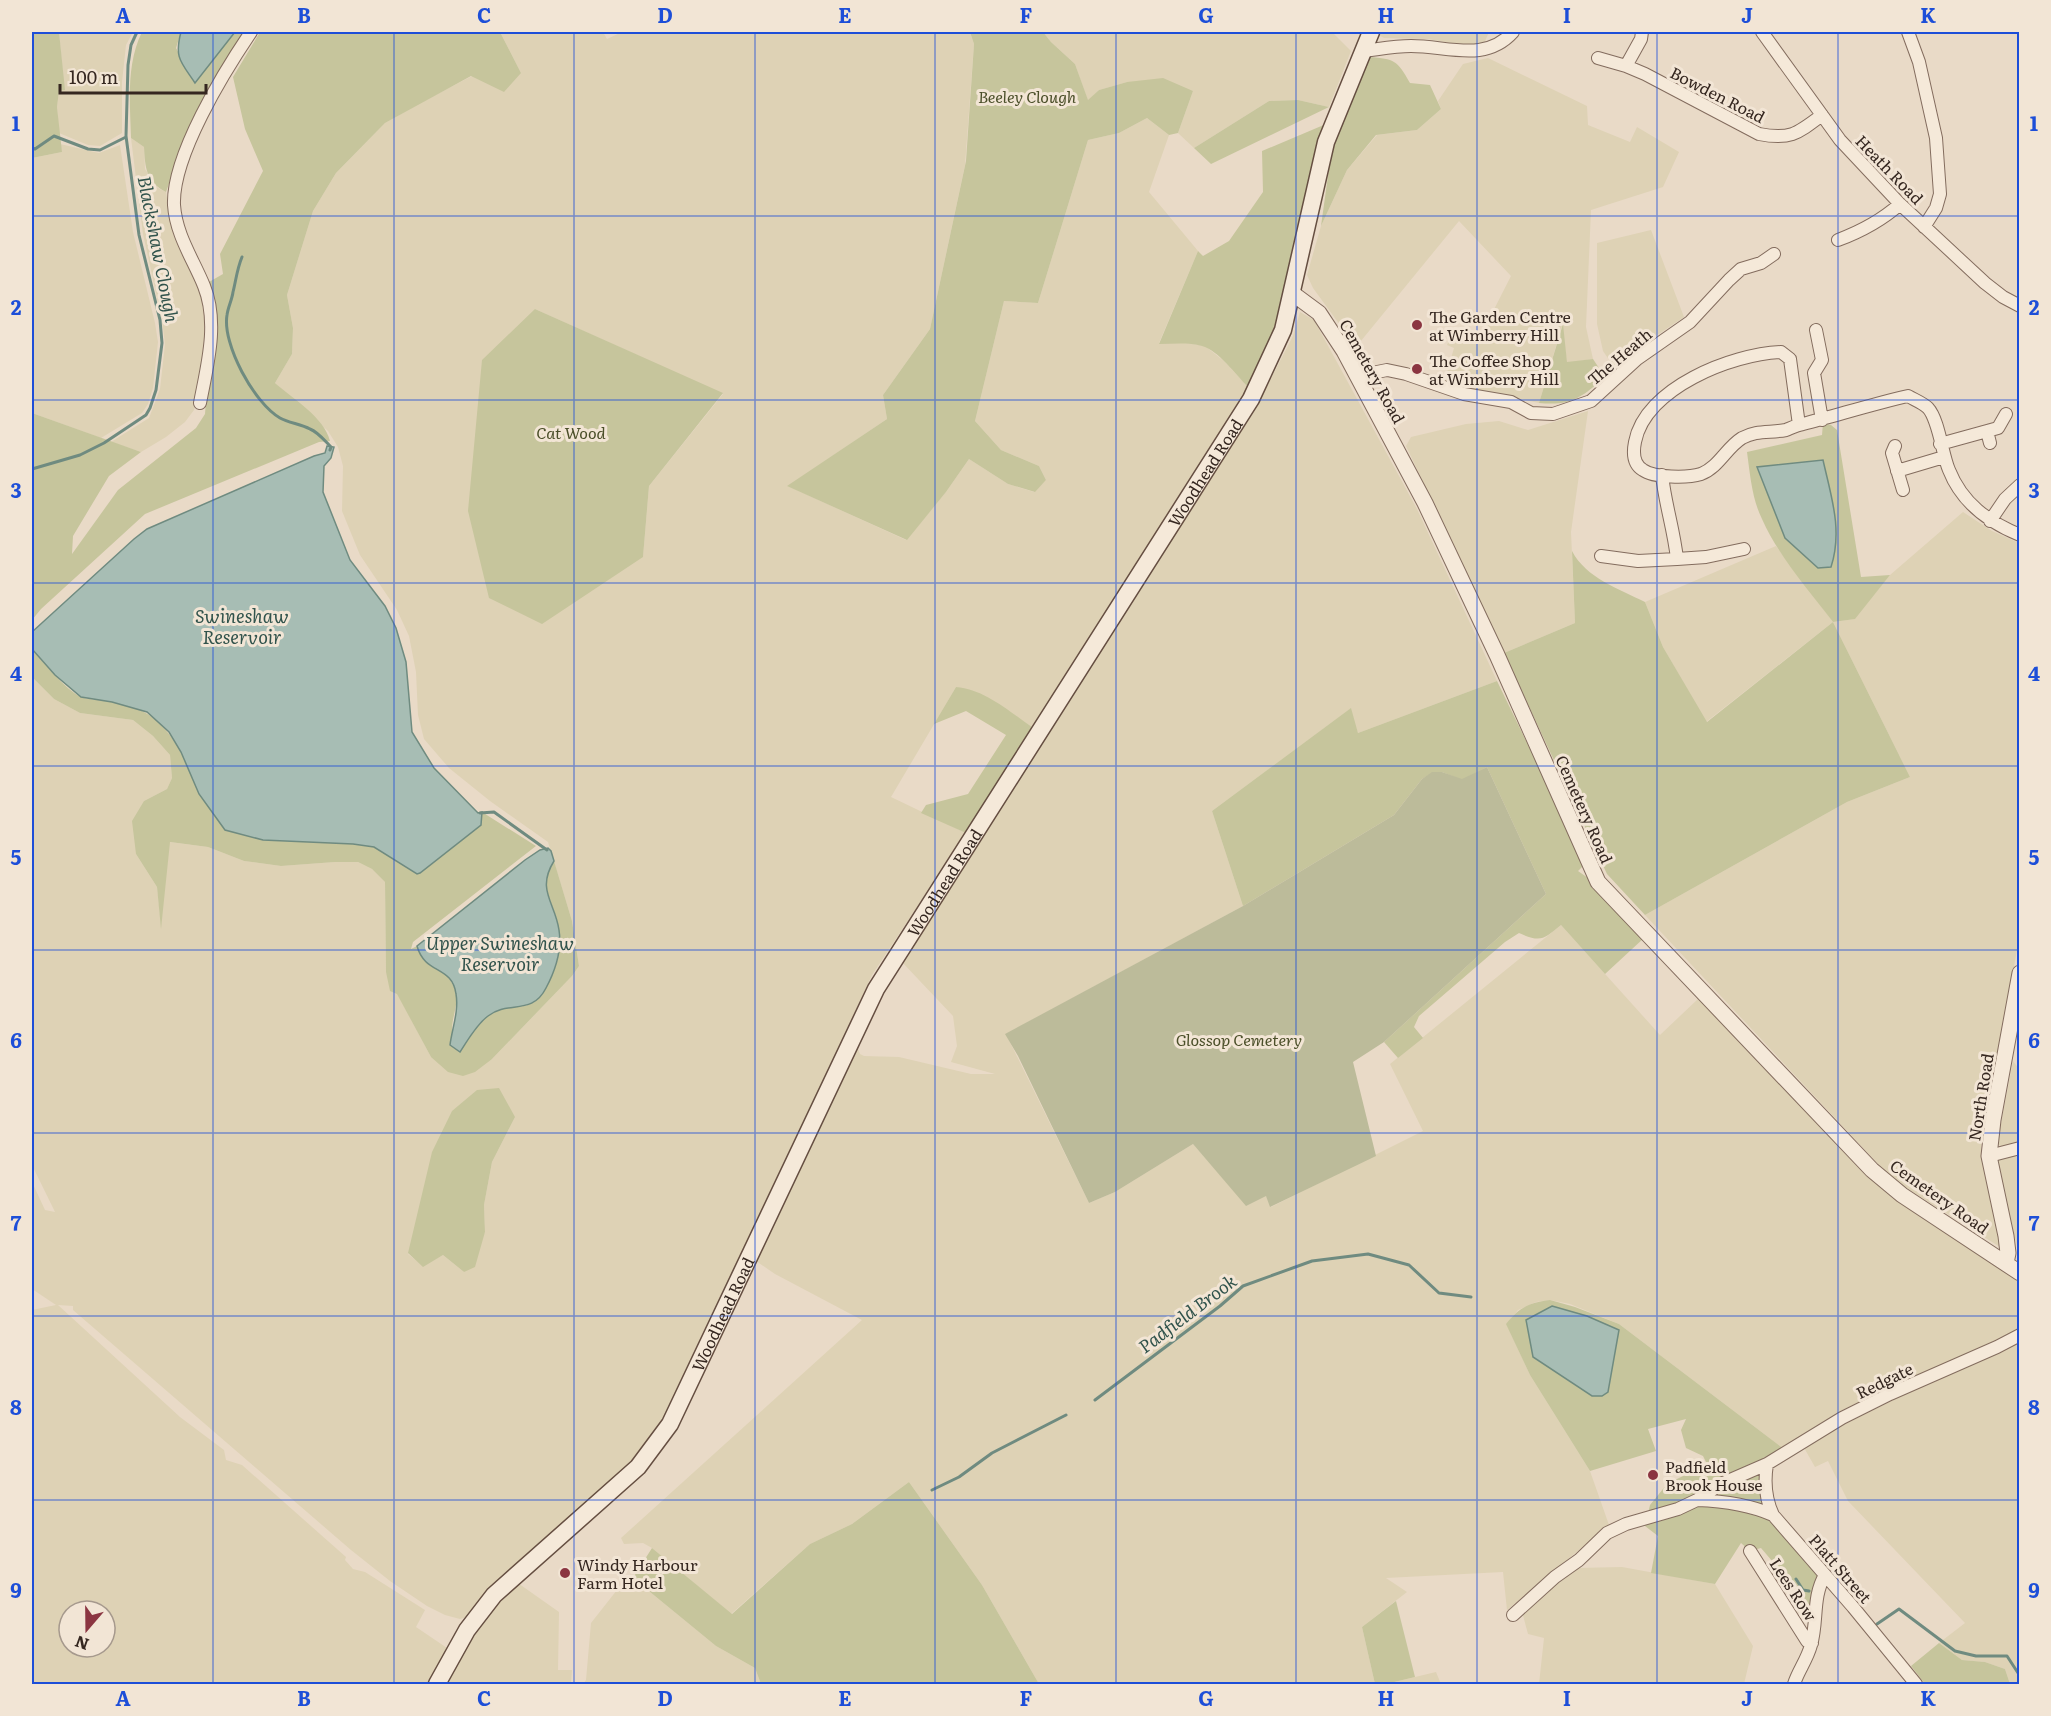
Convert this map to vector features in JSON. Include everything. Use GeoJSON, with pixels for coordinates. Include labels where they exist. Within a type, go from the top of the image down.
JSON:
{"type":"FeatureCollection","features":[{"type":"Feature","properties":{"kind":"main road","name":"Woodhead Road"},"geometry":{"type":"LineString","coordinates":[[437,1684],[467,1630],[494,1595],[638,1467],[670,1424],[876,989],[1251,399],[1283,330],[1326,142],[1371,32]]}},
{"type":"Feature","properties":{"kind":"street"},"geometry":{"type":"LineString","coordinates":[[200,404],[210,345],[210,312],[204,287],[180,234],[174,204],[175,190],[186,149],[195,129],[251,32]]}},
{"type":"Feature","properties":{"kind":"street"},"geometry":{"type":"LineString","coordinates":[[1364,51],[1413,46],[1477,52],[1506,40],[1513,32]]}},
{"type":"Feature","properties":{"kind":"street"},"geometry":{"type":"LineString","coordinates":[[1626,66],[1641,39],[1642,32]]}},
{"type":"Feature","properties":{"kind":"street","name":"Heath Road"},"geometry":{"type":"LineString","coordinates":[[1762,32],[1840,140],[1900,204],[1985,283],[2019,306]]}},
{"type":"Feature","properties":{"kind":"street"},"geometry":{"type":"LineString","coordinates":[[1908,32],[1919,62],[1936,138],[1940,194],[1936,208],[1924,227]]}},
{"type":"Feature","properties":{"kind":"street","name":"Bowden Road"},"geometry":{"type":"LineString","coordinates":[[1598,58],[1626,66],[1758,134],[1779,138],[1795,133],[1822,115]]}},
{"type":"Feature","properties":{"kind":"street"},"geometry":{"type":"LineString","coordinates":[[1838,240],[1864,230],[1900,204]]}},
{"type":"Feature","properties":{"kind":"street","name":"The Heath"},"geometry":{"type":"LineString","coordinates":[[1357,376],[1387,370],[1406,374],[1464,394],[1511,402],[1532,413],[1552,414],[1592,401],[1637,358],[1690,322],[1741,269],[1761,263],[1774,254]]}},
{"type":"Feature","properties":{"kind":"street","name":"Cemetery Road"},"geometry":{"type":"LineString","coordinates":[[1292,293],[1319,313],[1344,351],[1425,503],[1497,655],[1598,882],[1878,1176],[1902,1195],[2019,1273]]}},
{"type":"Feature","properties":{"kind":"street"},"geometry":{"type":"LineString","coordinates":[[1816,330],[1822,360],[1814,373],[1822,420]]}},
{"type":"Feature","properties":{"kind":"street"},"geometry":{"type":"LineString","coordinates":[[1799,424],[1790,359],[1781,352],[1763,352],[1713,368],[1669,394],[1640,423],[1634,447],[1634,458],[1643,471],[1662,475],[1702,474],[1716,465],[1741,438],[1760,431],[1786,430],[1799,424],[1822,420],[1908,396],[1929,409],[1949,472],[1967,501],[1990,520],[2019,535]]}},
{"type":"Feature","properties":{"kind":"street"},"geometry":{"type":"LineString","coordinates":[[1940,444],[1989,437],[1998,428],[2006,414]]}},
{"type":"Feature","properties":{"kind":"street"},"geometry":{"type":"LineString","coordinates":[[1895,446],[1892,453],[1903,490]]}},
{"type":"Feature","properties":{"kind":"street"},"geometry":{"type":"LineString","coordinates":[[1897,471],[1944,457]]}},
{"type":"Feature","properties":{"kind":"street"},"geometry":{"type":"LineString","coordinates":[[1662,475],[1677,559]]}},
{"type":"Feature","properties":{"kind":"street"},"geometry":{"type":"LineString","coordinates":[[1990,520],[2005,499],[2019,485]]}},
{"type":"Feature","properties":{"kind":"street"},"geometry":{"type":"LineString","coordinates":[[1600,556],[1638,561],[1706,557],[1744,549]]}},
{"type":"Feature","properties":{"kind":"street","name":"North Road"},"geometry":{"type":"LineString","coordinates":[[2006,1263],[2008,1253],[2006,1236],[1989,1156],[1993,1120],[2019,973]]}},
{"type":"Feature","properties":{"kind":"street"},"geometry":{"type":"LineString","coordinates":[[1989,1156],[2019,1148]]}},
{"type":"Feature","properties":{"kind":"street","name":"Redgate"},"geometry":{"type":"LineString","coordinates":[[1513,1615],[1555,1577],[1579,1560],[1607,1533],[1626,1524],[1678,1509],[1697,1500],[1721,1484],[1767,1464],[1842,1418],[2019,1335]]}},
{"type":"Feature","properties":{"kind":"street","name":"Platt Street"},"geometry":{"type":"LineString","coordinates":[[1767,1464],[1765,1479],[1767,1502],[1773,1515],[1916,1684]]}},
{"type":"Feature","properties":{"kind":"street"},"geometry":{"type":"LineString","coordinates":[[1697,1500],[1722,1501],[1759,1509],[1773,1515]]}},
{"type":"Feature","properties":{"kind":"street","name":"Lees Row"},"geometry":{"type":"LineString","coordinates":[[1750,1551],[1807,1641],[1812,1643]]}},
{"type":"Feature","properties":{"kind":"street"},"geometry":{"type":"LineString","coordinates":[[1794,1684],[1803,1669],[1812,1643],[1819,1586],[1826,1575]]}},
{"type":"Feature","properties":{"kind":"green space"},"geometry":{"type":"Polygon","coordinates":[[[32,32],[59,32],[65,90],[59,91],[57,107],[62,152],[32,158],[32,32]]]}},
{"type":"Feature","properties":{"kind":"green space"},"geometry":{"type":"Polygon","coordinates":[[[59,32],[133,32],[126,45],[122,82],[122,133],[100,146],[88,145],[59,133],[57,107],[59,90],[64,89],[59,32]]]}},
{"type":"Feature","properties":{"kind":"green space"},"geometry":{"type":"Polygon","coordinates":[[[142,32],[181,32],[176,48],[195,83],[235,32],[245,32],[187,132],[166,192],[154,184],[148,173],[144,147],[131,138],[131,70],[142,32]]]}},
{"type":"Feature","properties":{"kind":"green space"},"geometry":{"type":"Polygon","coordinates":[[[260,32],[500,32],[521,73],[504,92],[471,76],[385,123],[336,173],[313,211],[287,295],[293,328],[292,354],[275,383],[315,416],[327,432],[330,441],[319,442],[145,514],[41,609],[32,620],[32,413],[141,452],[109,476],[73,536],[72,554],[118,490],[196,428],[205,414],[214,300],[209,282],[223,274],[220,254],[263,171],[245,129],[233,77],[260,32]]]}},
{"type":"Feature","properties":{"kind":"green space"},"geometry":{"type":"Polygon","coordinates":[[[500,32],[603,32],[607,39],[622,32],[970,32],[974,44],[965,165],[930,329],[883,395],[887,419],[788,486],[906,540],[946,492],[969,459],[1008,484],[1034,492],[1046,480],[1039,466],[1001,450],[975,421],[1004,301],[1038,303],[1088,140],[1119,133],[1147,118],[1169,135],[1149,192],[1198,251],[1159,343],[1187,343],[1205,346],[1224,361],[1248,387],[1032,727],[994,702],[956,687],[891,797],[966,833],[872,975],[665,1421],[636,1459],[550,1533],[488,1591],[467,1617],[460,1619],[445,1615],[427,1606],[390,1581],[73,1310],[73,1306],[58,1305],[180,1417],[224,1450],[226,1460],[242,1465],[346,1557],[345,1560],[353,1569],[365,1572],[425,1610],[416,1627],[450,1650],[430,1684],[32,1684],[32,1310],[56,1305],[32,1289],[32,1182],[45,1210],[55,1212],[32,1165],[32,677],[54,699],[80,713],[133,720],[153,736],[170,755],[172,778],[167,789],[144,801],[136,854],[157,887],[161,924],[169,842],[208,847],[244,861],[281,866],[358,862],[372,869],[385,882],[386,972],[431,1057],[492,1059],[579,966],[572,921],[548,842],[490,801],[449,768],[424,739],[418,715],[416,672],[409,636],[397,610],[360,555],[342,511],[343,466],[338,447],[328,431],[275,383],[292,354],[293,328],[287,295],[313,211],[336,173],[385,123],[472,76],[521,73],[500,32]],[[535,309],[643,557],[649,486],[723,394],[535,309]],[[515,1117],[408,1254],[423,1266],[443,1255],[464,1272],[485,1232],[484,1205],[492,1162],[515,1117]]]}},
{"type":"Feature","properties":{"kind":"green space","name":"Beeley Clough"},"geometry":{"type":"Polygon","coordinates":[[[970,32],[1043,32],[1075,64],[1088,100],[1099,90],[1127,82],[1163,78],[1193,91],[1178,133],[1169,135],[1147,118],[1119,133],[1088,140],[1038,303],[1004,301],[975,421],[1001,450],[1039,466],[1046,480],[1035,492],[1008,484],[969,459],[907,540],[787,486],[887,419],[883,395],[930,329],[966,161],[974,44],[970,32]]]}},
{"type":"Feature","properties":{"kind":"green space"},"geometry":{"type":"Polygon","coordinates":[[[1043,32],[1332,32],[1351,51],[1329,107],[1298,100],[1269,101],[1194,148],[1178,133],[1193,91],[1127,82],[1099,90],[1088,101],[1075,64],[1043,32]]]}},
{"type":"Feature","properties":{"kind":"green space"},"geometry":{"type":"Polygon","coordinates":[[[1378,32],[1489,32],[1483,46],[1468,46],[1428,39],[1384,38],[1377,34],[1378,32]]]}},
{"type":"Feature","properties":{"kind":"green space"},"geometry":{"type":"Polygon","coordinates":[[[1369,57],[1394,62],[1410,83],[1430,85],[1441,109],[1417,130],[1376,135],[1347,170],[1321,226],[1332,147],[1369,57]]]}},
{"type":"Feature","properties":{"kind":"green space"},"geometry":{"type":"Polygon","coordinates":[[[1488,58],[1587,106],[1588,125],[1630,142],[1637,127],[1679,152],[1663,187],[1591,210],[1586,327],[1593,359],[1567,363],[1562,326],[1539,403],[1444,383],[1454,348],[1447,345],[1454,329],[1482,333],[1511,276],[1459,221],[1356,347],[1313,288],[1307,275],[1321,226],[1347,170],[1377,135],[1417,130],[1441,109],[1438,101],[1463,64],[1488,58]]]}},
{"type":"Feature","properties":{"kind":"green space"},"geometry":{"type":"Polygon","coordinates":[[[1298,100],[1329,107],[1211,164],[1194,148],[1269,101],[1298,100]]]}},
{"type":"Feature","properties":{"kind":"green space"},"geometry":{"type":"Polygon","coordinates":[[[1326,124],[1281,308],[1263,360],[1248,387],[1208,348],[1181,343],[1159,344],[1198,251],[1203,256],[1229,241],[1263,192],[1262,151],[1326,124]]]}},
{"type":"Feature","properties":{"kind":"green space"},"geometry":{"type":"Polygon","coordinates":[[[131,138],[144,147],[145,169],[158,188],[166,192],[174,237],[208,304],[204,372],[194,410],[185,422],[141,452],[111,442],[149,418],[160,389],[165,344],[143,234],[131,138]]]}},
{"type":"Feature","properties":{"kind":"green space"},"geometry":{"type":"Polygon","coordinates":[[[60,144],[99,153],[120,145],[133,232],[158,342],[153,388],[148,404],[142,413],[101,438],[32,413],[32,158],[62,152],[60,144]]]}},
{"type":"Feature","properties":{"kind":"green space"},"geometry":{"type":"Polygon","coordinates":[[[1651,230],[1684,317],[1638,348],[1616,370],[1603,351],[1597,324],[1597,243],[1651,230]]]}},
{"type":"Feature","properties":{"kind":"green space","name":"Cat Wood"},"geometry":{"type":"Polygon","coordinates":[[[535,309],[723,393],[649,486],[643,557],[542,624],[489,598],[468,511],[482,360],[535,309]]]}},
{"type":"Feature","properties":{"kind":"green space"},"geometry":{"type":"Polygon","coordinates":[[[1300,312],[1314,320],[1417,509],[1497,681],[1358,733],[1350,709],[1212,811],[1243,906],[1006,1034],[1089,1203],[1115,1192],[1193,1144],[1246,1205],[1266,1195],[1271,1207],[1423,1131],[1390,1064],[1561,925],[1660,1035],[1699,998],[1879,1185],[2019,1280],[2019,1328],[1992,1344],[1784,1449],[1619,1324],[1570,1304],[1550,1300],[1536,1302],[1518,1310],[1507,1325],[1530,1375],[1590,1471],[1609,1525],[1507,1610],[1503,1572],[1386,1578],[1407,1592],[1362,1627],[1375,1684],[1039,1684],[982,1585],[909,1482],[852,1524],[810,1544],[731,1614],[652,1548],[643,1543],[624,1544],[621,1538],[862,1320],[775,1274],[756,1261],[855,1041],[860,1054],[864,1056],[899,1057],[971,1074],[995,1074],[951,1062],[957,1046],[953,1016],[901,961],[1253,413],[1293,336],[1300,312]]]}},
{"type":"Feature","properties":{"kind":"green space"},"geometry":{"type":"Polygon","coordinates":[[[1563,324],[1567,362],[1593,359],[1605,377],[1582,395],[1568,402],[1539,403],[1563,324]]]}},
{"type":"Feature","properties":{"kind":"green space"},"geometry":{"type":"Polygon","coordinates":[[[1588,411],[1571,532],[1575,623],[1504,653],[1406,446],[1411,437],[1466,424],[1499,421],[1528,430],[1588,411]]]}},
{"type":"Feature","properties":{"kind":"green space"},"geometry":{"type":"Polygon","coordinates":[[[1823,423],[1837,430],[1861,577],[1890,575],[1855,619],[1833,622],[1794,572],[1769,533],[1756,503],[1747,452],[1822,435],[1823,423]],[[1823,460],[1757,467],[1785,538],[1818,568],[1823,460]]]}},
{"type":"Feature","properties":{"kind":"green space"},"geometry":{"type":"Polygon","coordinates":[[[1963,512],[1992,531],[2019,543],[2019,939],[1981,1147],[2002,1245],[2000,1247],[1892,1179],[1645,915],[1847,802],[1910,777],[1833,622],[1854,619],[1890,575],[1963,512]]]}},
{"type":"Feature","properties":{"kind":"green space"},"geometry":{"type":"Polygon","coordinates":[[[1776,546],[1833,622],[1706,722],[1663,647],[1645,602],[1776,546]]]}},
{"type":"Feature","properties":{"kind":"green space"},"geometry":{"type":"Polygon","coordinates":[[[1572,551],[1594,576],[1645,602],[1663,647],[1707,722],[1833,622],[1910,777],[1847,802],[1645,915],[1607,874],[1504,653],[1575,623],[1572,551]]]}},
{"type":"Feature","properties":{"kind":"green space"},"geometry":{"type":"Polygon","coordinates":[[[32,649],[62,682],[81,697],[134,707],[160,724],[181,752],[353,844],[374,847],[417,874],[481,825],[482,812],[536,846],[413,942],[411,949],[417,946],[425,961],[449,978],[453,985],[456,1002],[452,1033],[460,1052],[476,1027],[489,1015],[533,1002],[539,998],[548,984],[556,962],[560,938],[547,889],[549,871],[554,861],[572,921],[579,966],[492,1059],[475,1072],[463,1076],[448,1072],[431,1057],[397,994],[390,991],[386,972],[385,882],[372,869],[358,862],[281,866],[244,861],[208,847],[170,842],[161,929],[157,887],[136,854],[132,821],[144,801],[167,789],[172,778],[170,755],[153,736],[133,720],[80,713],[54,699],[32,677],[32,649]]]}},
{"type":"Feature","properties":{"kind":"green space"},"geometry":{"type":"Polygon","coordinates":[[[1497,681],[1583,858],[1583,866],[1578,871],[1588,878],[1644,938],[1605,974],[1561,925],[1550,934],[1537,939],[1519,933],[1505,942],[1419,1016],[1414,1027],[1423,1038],[1398,1058],[1384,1042],[1546,894],[1487,767],[1462,780],[1442,772],[1432,773],[1422,779],[1394,815],[1243,906],[1212,811],[1351,708],[1358,733],[1497,681]]]}},
{"type":"Feature","properties":{"kind":"green space"},"geometry":{"type":"Polygon","coordinates":[[[956,687],[987,697],[1032,727],[966,833],[921,813],[926,805],[968,794],[1006,735],[966,711],[934,724],[956,687]]]}},
{"type":"Feature","properties":{"kind":"green space","name":"Glossop Cemetery"},"geometry":{"type":"Polygon","coordinates":[[[1487,767],[1546,894],[1384,1042],[1353,1062],[1376,1156],[1270,1207],[1266,1196],[1246,1206],[1193,1144],[1115,1192],[1089,1203],[1018,1056],[1005,1034],[1243,906],[1394,815],[1422,779],[1432,772],[1442,772],[1462,779],[1487,767]]]}},
{"type":"Feature","properties":{"kind":"green space"},"geometry":{"type":"Polygon","coordinates":[[[2013,1061],[2019,1069],[2019,1143],[2003,1147],[1997,1144],[2013,1061]]]}},
{"type":"Feature","properties":{"kind":"green space"},"geometry":{"type":"Polygon","coordinates":[[[499,1088],[515,1117],[492,1162],[484,1205],[485,1232],[475,1267],[464,1272],[443,1255],[423,1267],[408,1253],[432,1152],[452,1111],[477,1090],[499,1088]]]}},
{"type":"Feature","properties":{"kind":"green space"},"geometry":{"type":"Polygon","coordinates":[[[2019,1152],[2019,1254],[1996,1160],[2019,1152]]]}},
{"type":"Feature","properties":{"kind":"green space"},"geometry":{"type":"Polygon","coordinates":[[[1550,1300],[1575,1307],[1619,1324],[1784,1449],[1763,1458],[1763,1502],[1822,1575],[1814,1610],[1761,1548],[1750,1551],[1741,1543],[1715,1584],[1651,1573],[1658,1536],[1645,1526],[1650,1505],[1667,1484],[1707,1464],[1703,1456],[1686,1448],[1681,1430],[1686,1419],[1648,1429],[1656,1451],[1590,1471],[1530,1375],[1506,1324],[1525,1307],[1550,1300]],[[1587,1316],[1533,1357],[1592,1396],[1587,1316]]]}},
{"type":"Feature","properties":{"kind":"green space"},"geometry":{"type":"Polygon","coordinates":[[[2019,1339],[2019,1684],[2010,1684],[2005,1669],[1985,1662],[1962,1660],[1939,1643],[1965,1623],[1848,1501],[1828,1461],[1815,1467],[1803,1446],[1856,1415],[2019,1339]]]}},
{"type":"Feature","properties":{"kind":"green space"},"geometry":{"type":"Polygon","coordinates":[[[909,1482],[982,1585],[1039,1684],[761,1684],[755,1668],[716,1646],[633,1578],[652,1548],[732,1614],[810,1544],[852,1524],[909,1482]]]}},
{"type":"Feature","properties":{"kind":"green space"},"geometry":{"type":"Polygon","coordinates":[[[1622,1567],[1715,1584],[1753,1646],[1744,1684],[1539,1684],[1544,1638],[1528,1634],[1521,1608],[1577,1568],[1622,1567]]]}},
{"type":"Feature","properties":{"kind":"green space"},"geometry":{"type":"Polygon","coordinates":[[[633,1578],[716,1646],[755,1668],[761,1684],[583,1684],[586,1680],[591,1623],[617,1590],[633,1578]]]}},
{"type":"Feature","properties":{"kind":"green space"},"geometry":{"type":"Polygon","coordinates":[[[515,1581],[559,1612],[558,1670],[572,1670],[571,1684],[444,1684],[478,1626],[515,1581]]]}},
{"type":"Feature","properties":{"kind":"green space"},"geometry":{"type":"Polygon","coordinates":[[[1396,1601],[1415,1677],[1386,1684],[1375,1684],[1362,1627],[1396,1601]]]}},
{"type":"Feature","properties":{"kind":"green space"},"geometry":{"type":"Polygon","coordinates":[[[1939,1643],[1962,1660],[1985,1662],[2005,1669],[2010,1684],[1925,1684],[1911,1666],[1939,1643]]]}},
{"type":"Feature","properties":{"kind":"green space"},"geometry":{"type":"Polygon","coordinates":[[[1436,1672],[1441,1684],[1386,1684],[1436,1672]]]}},
{"type":"Feature","properties":{"kind":"water"},"geometry":{"type":"Polygon","coordinates":[[[181,32],[235,32],[195,83],[180,59],[178,48],[181,32]]]}},
{"type":"Feature","properties":{"kind":"water","name":"Swineshaw Reservoir"},"geometry":{"type":"Polygon","coordinates":[[[327,446],[334,447],[331,458],[324,466],[323,492],[350,560],[385,606],[396,628],[406,662],[412,732],[434,768],[478,813],[482,812],[481,825],[417,874],[374,847],[263,840],[225,830],[199,794],[181,752],[169,732],[147,712],[112,702],[81,697],[55,675],[32,649],[32,632],[147,529],[325,453],[327,446]]]}},
{"type":"Feature","properties":{"kind":"water"},"geometry":{"type":"Polygon","coordinates":[[[1823,460],[1832,500],[1836,540],[1831,567],[1818,568],[1785,538],[1757,467],[1823,460]]]}},
{"type":"Feature","properties":{"kind":"water","name":"Upper Swineshaw Reservoir"},"geometry":{"type":"Polygon","coordinates":[[[548,848],[554,861],[549,871],[547,888],[557,920],[560,945],[555,967],[546,988],[534,1002],[496,1011],[488,1016],[476,1028],[460,1052],[450,1045],[457,1007],[454,985],[449,978],[426,962],[417,946],[525,860],[540,850],[548,848]]]}},
{"type":"Feature","properties":{"kind":"water"},"geometry":{"type":"Polygon","coordinates":[[[1552,1306],[1587,1316],[1619,1330],[1608,1392],[1602,1396],[1592,1396],[1533,1357],[1526,1320],[1552,1306]]]}},
{"type":"Feature","properties":{"kind":"waterway","name":"Blackshaw Clough"},"geometry":{"type":"LineString","coordinates":[[32,469],[80,455],[104,443],[146,415],[156,390],[162,343],[160,320],[139,235],[126,136],[128,65],[131,45],[137,32]]}},
{"type":"Feature","properties":{"kind":"waterway"},"geometry":{"type":"LineString","coordinates":[[32,148],[35,149],[54,136],[88,149],[100,150],[126,137]]}},
{"type":"Feature","properties":{"kind":"waterway"},"geometry":{"type":"LineString","coordinates":[[242,257],[227,315],[230,341],[242,372],[260,400],[270,410],[284,420],[316,432],[331,447],[330,450]]}},
{"type":"Feature","properties":{"kind":"waterway"},"geometry":{"type":"LineString","coordinates":[[480,813],[494,812],[547,850]]}},
{"type":"Feature","properties":{"kind":"waterway","name":"Padfield Brook"},"geometry":{"type":"LineString","coordinates":[[1095,1400],[1220,1306],[1243,1286],[1312,1261],[1368,1254],[1409,1265],[1439,1293],[1471,1297]]}},
{"type":"Feature","properties":{"kind":"waterway","name":"Padfield Brook"},"geometry":{"type":"LineString","coordinates":[[932,1490],[959,1477],[992,1453],[1066,1415]]}},
{"type":"Feature","properties":{"kind":"waterway"},"geometry":{"type":"LineString","coordinates":[[1796,1579],[1803,1590],[1809,1591]]}},
{"type":"Feature","properties":{"kind":"waterway","name":"Padfield Brook"},"geometry":{"type":"LineString","coordinates":[[1877,1624],[1899,1609],[1955,1651],[1976,1656],[2007,1656],[2020,1676]]}},
{"type":"Feature","properties":{"kind":"place","name":"The Garden Centre at Wimberry Hill"},"geometry":{"type":"Point","coordinates":[1417,325]}},
{"type":"Feature","properties":{"kind":"place","name":"The Coffee Shop at Wimberry Hill"},"geometry":{"type":"Point","coordinates":[1417,369]}},
{"type":"Feature","properties":{"kind":"place","name":"Padfield Brook House"},"geometry":{"type":"Point","coordinates":[1653,1475]}},
{"type":"Feature","properties":{"kind":"place","name":"Windy Harbour Farm Hotel"},"geometry":{"type":"Point","coordinates":[565,1573]}}]}
